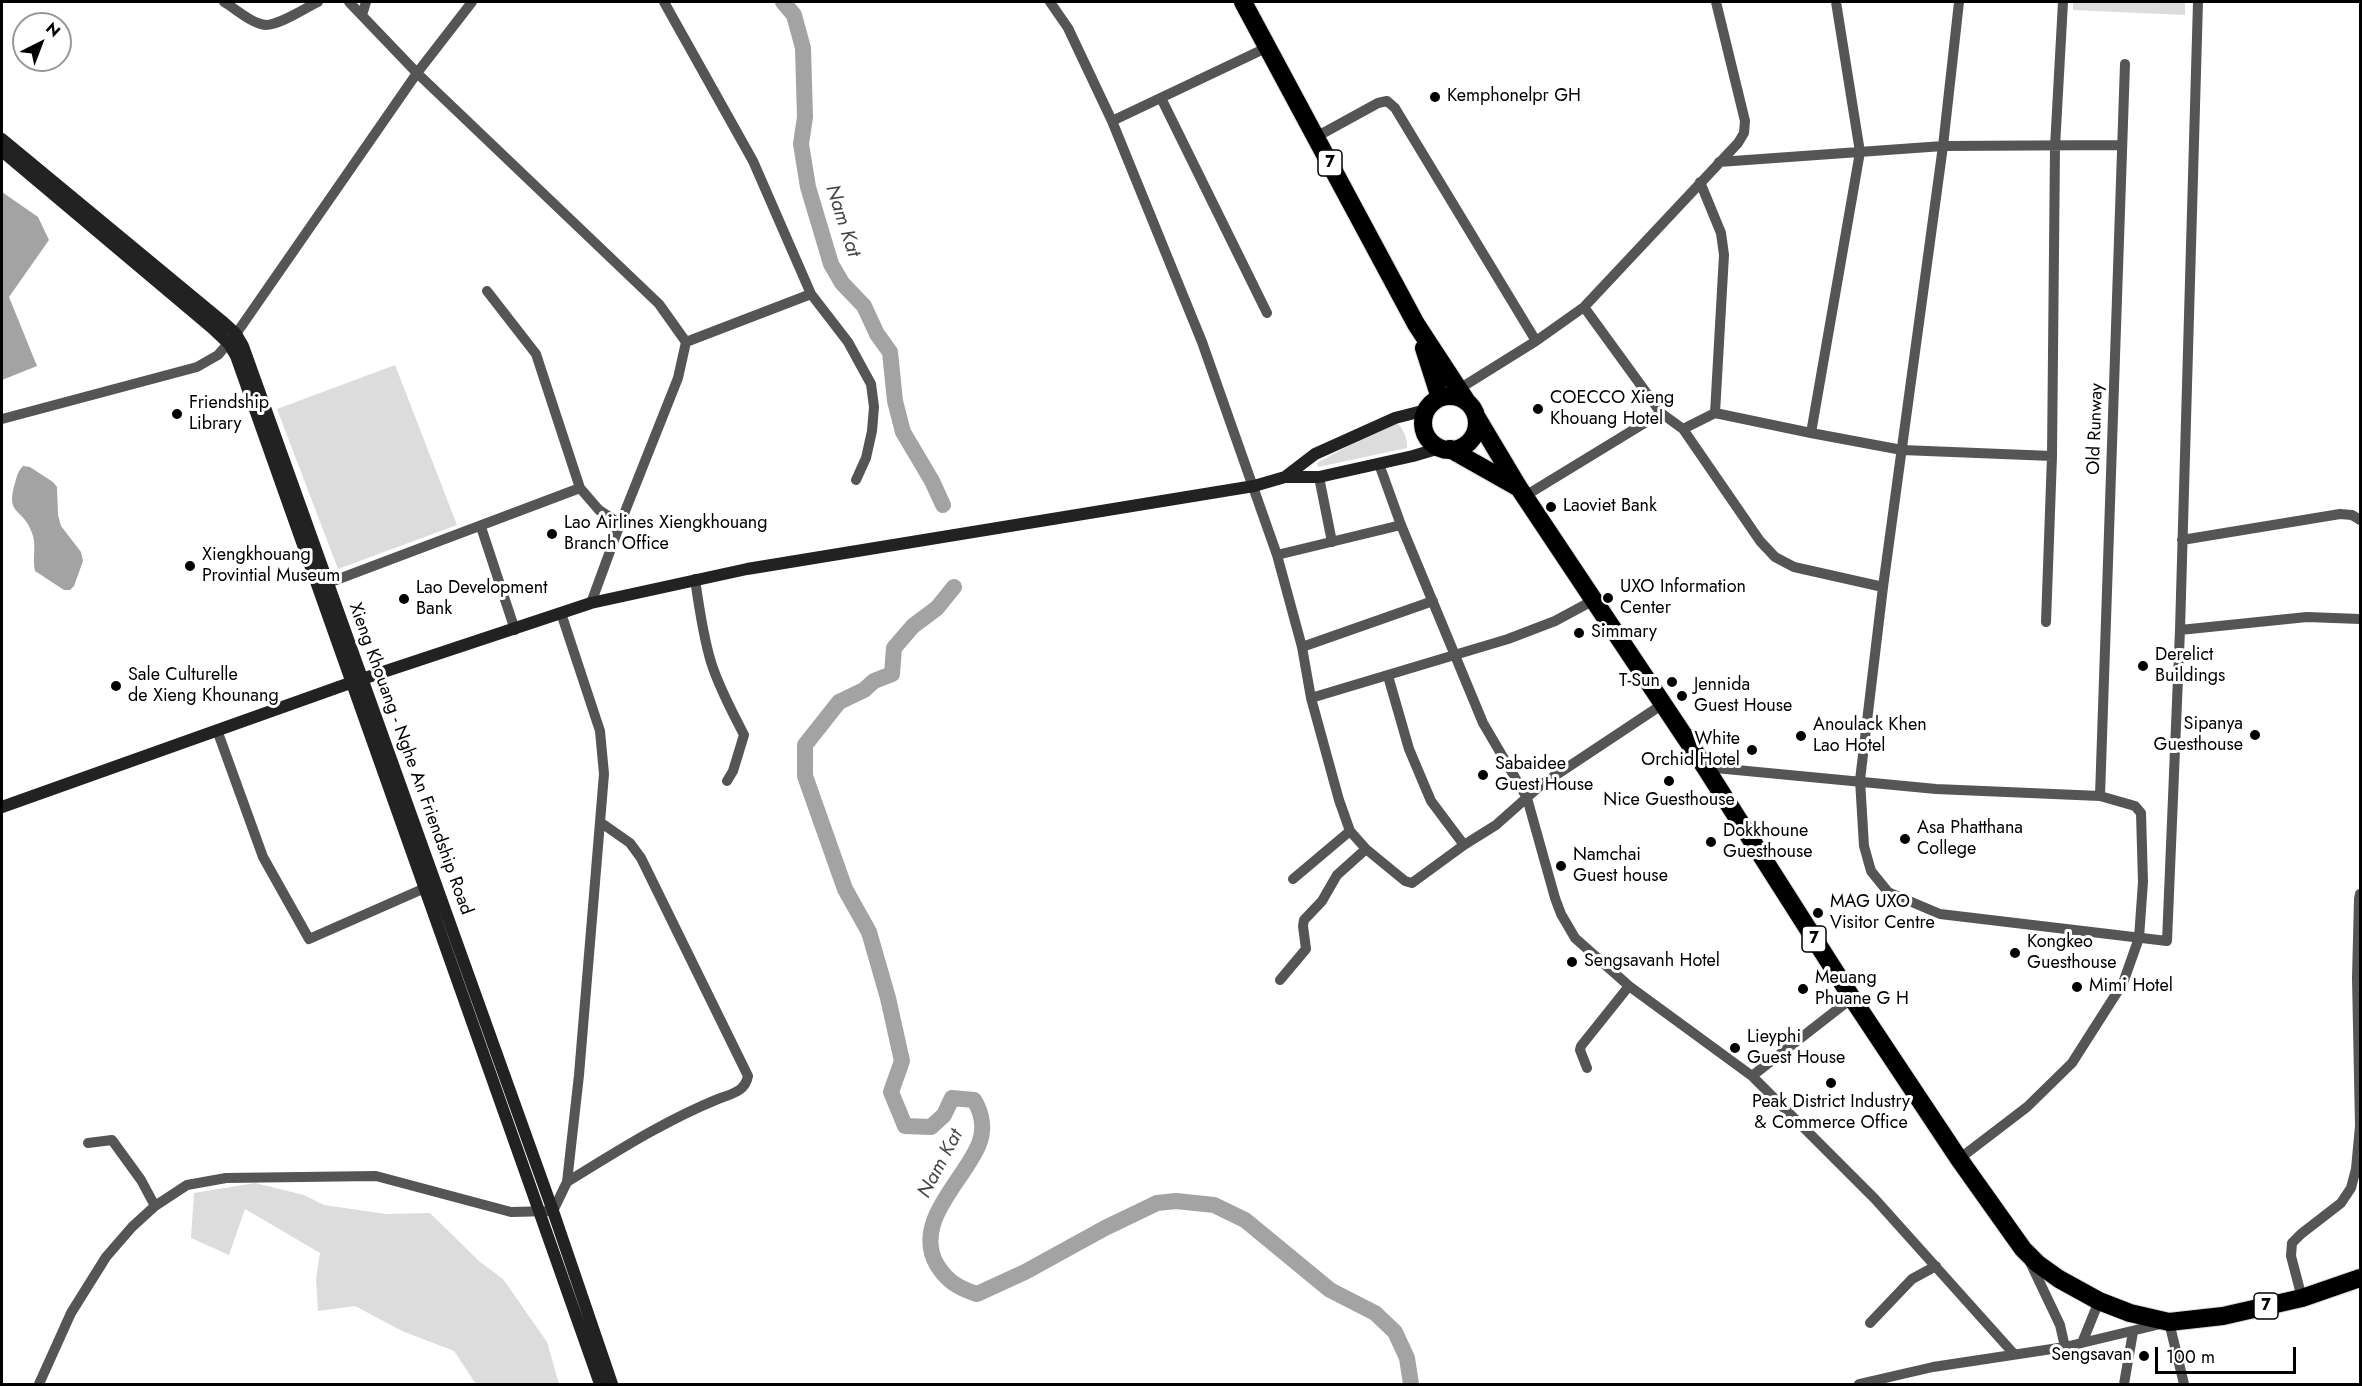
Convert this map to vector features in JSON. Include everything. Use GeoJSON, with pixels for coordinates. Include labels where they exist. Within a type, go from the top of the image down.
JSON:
{"type":"FeatureCollection","features":[{"type":"Feature","properties":{"kind":"highway","name":"7"},"geometry":{"type":"LineString","coordinates":[[1243,2],[1416,324],[1468,403],[1522,492],[1705,767],[1852,999],[1959,1159],[2023,1249],[2059,1279],[2099,1301],[2130,1313],[2169,1322],[2223,1316],[2302,1298],[2361,1278]]}},
{"type":"Feature","properties":{"kind":"highway","name":"7"},"geometry":{"type":"LineString","coordinates":[[1416,324],[1440,398]]}},
{"type":"Feature","properties":{"kind":"highway"},"geometry":{"type":"LineString","coordinates":[[1426,410],[1440,398],[1457,397],[1468,403],[1477,427],[1464,447],[1445,448]]}},
{"type":"Feature","properties":{"kind":"highway","name":"7"},"geometry":{"type":"LineString","coordinates":[[1426,410],[1424,429],[1430,440],[1522,492]]}},
{"type":"Feature","properties":{"kind":"street"},"geometry":{"type":"LineString","coordinates":[[224,2],[255,22],[264,25],[274,23],[318,2]]}},
{"type":"Feature","properties":{"kind":"street"},"geometry":{"type":"LineString","coordinates":[[349,2],[417,73],[659,304],[686,342],[678,378],[591,603]]}},
{"type":"Feature","properties":{"kind":"street"},"geometry":{"type":"LineString","coordinates":[[362,15],[366,2]]}},
{"type":"Feature","properties":{"kind":"street"},"geometry":{"type":"LineString","coordinates":[[2,419],[197,367],[218,355],[232,339],[417,73],[472,2]]}},
{"type":"Feature","properties":{"kind":"street"},"geometry":{"type":"LineString","coordinates":[[664,2],[753,160],[811,294],[848,342],[872,384],[874,407],[872,431],[866,458],[856,480]]}},
{"type":"Feature","properties":{"kind":"street"},"geometry":{"type":"LineString","coordinates":[[1050,2],[1068,28],[1112,122],[1202,342],[1277,555],[1302,647],[1311,698],[1339,800],[1350,831],[1366,849],[1405,881],[1413,883],[1464,845],[1496,825],[1541,785],[1663,704]]}},
{"type":"Feature","properties":{"kind":"street"},"geometry":{"type":"LineString","coordinates":[[1468,403],[1536,341],[1584,307],[1738,143],[1744,133],[1745,121],[1716,2]]}},
{"type":"Feature","properties":{"kind":"street"},"geometry":{"type":"LineString","coordinates":[[1811,433],[1860,152],[1836,2]]}},
{"type":"Feature","properties":{"kind":"street"},"geometry":{"type":"LineString","coordinates":[[1959,2],[1943,146],[1882,587],[1860,780],[1864,846],[1871,871],[1888,892],[1940,914],[2167,941],[2180,630],[2198,2]]}},
{"type":"Feature","properties":{"kind":"street"},"geometry":{"type":"LineString","coordinates":[[2046,622],[2052,456],[2055,147],[2063,2]]}},
{"type":"Feature","properties":{"kind":"street"},"geometry":{"type":"LineString","coordinates":[[1112,122],[1268,47]]}},
{"type":"Feature","properties":{"kind":"street","name":"Old Runway"},"geometry":{"type":"LineString","coordinates":[[2100,796],[2125,64]]}},
{"type":"Feature","properties":{"kind":"street"},"geometry":{"type":"LineString","coordinates":[[1161,98],[1267,313]]}},
{"type":"Feature","properties":{"kind":"street"},"geometry":{"type":"LineString","coordinates":[[1316,137],[1378,103],[1387,101],[1395,108],[1536,341]]}},
{"type":"Feature","properties":{"kind":"street","name":"Xieng Khouang - Nghe An Friendship Road"},"geometry":{"type":"LineString","coordinates":[[2,139],[162,270],[247,355],[328,583],[356,681],[425,888],[612,1384]]}},
{"type":"Feature","properties":{"kind":"street"},"geometry":{"type":"LineString","coordinates":[[1719,162],[1943,146],[2122,145]]}},
{"type":"Feature","properties":{"kind":"street","name":"Xieng Khouang - Nghe An Friendship Road"},"geometry":{"type":"LineString","coordinates":[[2,151],[232,339],[236,356],[356,681],[547,1212],[600,1384]]}},
{"type":"Feature","properties":{"kind":"street"},"geometry":{"type":"LineString","coordinates":[[1700,182],[1721,233],[1724,255],[1715,413]]}},
{"type":"Feature","properties":{"kind":"street"},"geometry":{"type":"LineString","coordinates":[[487,291],[536,354],[580,488],[599,510],[620,524]]}},
{"type":"Feature","properties":{"kind":"street"},"geometry":{"type":"LineString","coordinates":[[686,342],[811,294]]}},
{"type":"Feature","properties":{"kind":"street"},"geometry":{"type":"LineString","coordinates":[[1584,307],[1661,413],[1683,429],[1760,541],[1775,557],[1794,567],[1882,587]]}},
{"type":"Feature","properties":{"kind":"street"},"geometry":{"type":"LineString","coordinates":[[1285,477],[1315,454],[1395,418],[1426,410]]}},
{"type":"Feature","properties":{"kind":"street"},"geometry":{"type":"LineString","coordinates":[[1522,492],[1661,413]]}},
{"type":"Feature","properties":{"kind":"street"},"geometry":{"type":"LineString","coordinates":[[1683,429],[1715,413],[1902,450],[2052,456]]}},
{"type":"Feature","properties":{"kind":"street"},"geometry":{"type":"LineString","coordinates":[[2,807],[356,681],[591,603],[747,568],[1254,486],[1285,477],[1319,477],[1445,448]]}},
{"type":"Feature","properties":{"kind":"street"},"geometry":{"type":"LineString","coordinates":[[1379,464],[1401,525],[1483,723],[1527,798],[1561,914],[1575,938],[1629,986],[1752,1076],[1875,1199],[2014,1354]]}},
{"type":"Feature","properties":{"kind":"street"},"geometry":{"type":"LineString","coordinates":[[1319,477],[1332,542]]}},
{"type":"Feature","properties":{"kind":"street"},"geometry":{"type":"LineString","coordinates":[[328,583],[580,488]]}},
{"type":"Feature","properties":{"kind":"street"},"geometry":{"type":"LineString","coordinates":[[2182,540],[2340,514],[2360,518]]}},
{"type":"Feature","properties":{"kind":"street"},"geometry":{"type":"LineString","coordinates":[[1277,555],[1401,525]]}},
{"type":"Feature","properties":{"kind":"street"},"geometry":{"type":"LineString","coordinates":[[480,527],[515,630]]}},
{"type":"Feature","properties":{"kind":"street"},"geometry":{"type":"LineString","coordinates":[[694,579],[711,662],[744,735],[737,760],[727,781]]}},
{"type":"Feature","properties":{"kind":"street"},"geometry":{"type":"LineString","coordinates":[[1311,698],[1508,639],[1555,621],[1594,600]]}},
{"type":"Feature","properties":{"kind":"street"},"geometry":{"type":"LineString","coordinates":[[1302,647],[1433,601]]}},
{"type":"Feature","properties":{"kind":"street"},"geometry":{"type":"LineString","coordinates":[[561,613],[600,731],[604,774],[579,1075],[567,1182]]}},
{"type":"Feature","properties":{"kind":"street"},"geometry":{"type":"LineString","coordinates":[[2180,630],[2307,617],[2361,619]]}},
{"type":"Feature","properties":{"kind":"street"},"geometry":{"type":"LineString","coordinates":[[1388,676],[1409,749],[1431,801],[1464,845]]}},
{"type":"Feature","properties":{"kind":"street"},"geometry":{"type":"LineString","coordinates":[[217,730],[263,857],[309,939],[425,888]]}},
{"type":"Feature","properties":{"kind":"street"},"geometry":{"type":"LineString","coordinates":[[1705,767],[1936,789],[2100,796],[2135,806],[2141,813],[2143,882],[2139,938],[2123,983],[2072,1063],[2027,1107],[1959,1159]]}},
{"type":"Feature","properties":{"kind":"street"},"geometry":{"type":"LineString","coordinates":[[39,1384],[71,1313],[106,1257],[155,1206],[186,1185],[226,1178],[376,1176],[511,1212],[547,1212],[567,1182],[643,1136],[705,1104],[742,1090],[747,1084],[748,1076],[640,858],[630,843],[600,822]]}},
{"type":"Feature","properties":{"kind":"street"},"geometry":{"type":"LineString","coordinates":[[1293,879],[1350,831]]}},
{"type":"Feature","properties":{"kind":"street"},"geometry":{"type":"LineString","coordinates":[[1280,980],[1306,949],[1304,920],[1322,901],[1336,875],[1366,849]]}},
{"type":"Feature","properties":{"kind":"street"},"geometry":{"type":"LineString","coordinates":[[2302,1298],[2291,1256],[2292,1244],[2301,1234],[2341,1203],[2351,1188],[2356,1169],[2360,1126],[2357,978],[2361,894]]}},
{"type":"Feature","properties":{"kind":"street"},"geometry":{"type":"LineString","coordinates":[[1587,1068],[1580,1050],[1581,1046],[1629,986]]}},
{"type":"Feature","properties":{"kind":"street"},"geometry":{"type":"LineString","coordinates":[[1752,1076],[1852,999]]}},
{"type":"Feature","properties":{"kind":"street"},"geometry":{"type":"LineString","coordinates":[[88,1143],[112,1140],[141,1180],[155,1206]]}},
{"type":"Feature","properties":{"kind":"street"},"geometry":{"type":"LineString","coordinates":[[2023,1249],[2060,1325],[2065,1347]]}},
{"type":"Feature","properties":{"kind":"street"},"geometry":{"type":"LineString","coordinates":[[1870,1323],[1912,1279],[1936,1266]]}},
{"type":"Feature","properties":{"kind":"street"},"geometry":{"type":"LineString","coordinates":[[2082,1343],[2099,1301]]}},
{"type":"Feature","properties":{"kind":"street"},"geometry":{"type":"LineString","coordinates":[[1859,1384],[1900,1373],[2065,1347],[2169,1322],[2184,1384]]}},
{"type":"Feature","properties":{"kind":"street"},"geometry":{"type":"LineString","coordinates":[[2124,1384],[2133,1332]]}},
{"type":"Feature","properties":{"kind":"shaded area"},"geometry":{"type":"Polygon","coordinates":[[[2073,2],[2185,2],[2185,15],[2073,10],[2073,2]]]}},
{"type":"Feature","properties":{"kind":"shaded area"},"geometry":{"type":"Polygon","coordinates":[[[2,192],[38,217],[49,240],[9,297],[37,366],[2,380],[2,192]]]}},
{"type":"Feature","properties":{"kind":"shaded area"},"geometry":{"type":"Polygon","coordinates":[[[395,365],[457,525],[338,569],[277,409],[395,365]]]}},
{"type":"Feature","properties":{"kind":"shaded area"},"geometry":{"type":"Polygon","coordinates":[[[1396,422],[1401,427],[1407,441],[1407,448],[1318,467],[1317,463],[1390,423],[1396,422]]]}},
{"type":"Feature","properties":{"kind":"shaded area"},"geometry":{"type":"Polygon","coordinates":[[[23,466],[30,467],[57,487],[58,515],[61,526],[81,552],[83,561],[74,586],[70,590],[64,590],[35,571],[32,533],[16,511],[12,501],[16,478],[23,466]]]}},
{"type":"Feature","properties":{"kind":"shaded area"},"geometry":{"type":"Polygon","coordinates":[[[255,1183],[304,1195],[324,1205],[386,1214],[430,1213],[480,1262],[503,1279],[547,1342],[559,1384],[476,1384],[454,1351],[402,1331],[355,1306],[318,1311],[316,1279],[320,1253],[245,1209],[229,1255],[191,1238],[194,1193],[255,1183]]]}},
{"type":"Feature","properties":{"kind":"waterway","name":"Nam Kat"},"geometry":{"type":"LineString","coordinates":[[783,2],[794,15],[803,48],[805,117],[801,144],[808,187],[831,264],[842,283],[864,306],[877,334],[890,352],[895,401],[903,432],[932,481],[943,505]]}},
{"type":"Feature","properties":{"kind":"waterway","name":"Nam Kat"},"geometry":{"type":"LineString","coordinates":[[954,587],[937,608],[913,626],[894,648],[892,674],[874,681],[864,690],[839,702],[805,745],[805,776],[845,889],[869,932],[888,998],[902,1061],[891,1092],[905,1126],[931,1127],[944,1115],[952,1098],[974,1100],[981,1116],[982,1133],[979,1144],[935,1218],[931,1233],[931,1249],[937,1265],[954,1283],[977,1294],[1025,1272],[1105,1228],[1157,1203],[1176,1201],[1214,1205],[1245,1220],[1330,1290],[1375,1313],[1395,1332],[1407,1358],[1411,1384]]}},
{"type":"Feature","properties":{"kind":"place","name":"Kemphonelpr GH"},"geometry":{"type":"Point","coordinates":[1435,97]}},
{"type":"Feature","properties":{"kind":"place","name":"COECCO Xieng Khouang Hotel"},"geometry":{"type":"Point","coordinates":[1538,409]}},
{"type":"Feature","properties":{"kind":"place","name":"Friendship Library"},"geometry":{"type":"Point","coordinates":[177,414]}},
{"type":"Feature","properties":{"kind":"place","name":"Laoviet Bank"},"geometry":{"type":"Point","coordinates":[1551,507]}},
{"type":"Feature","properties":{"kind":"place","name":"Lao Airlines Xiengkhouang Branch Office"},"geometry":{"type":"Point","coordinates":[552,534]}},
{"type":"Feature","properties":{"kind":"place","name":"Xiengkhouang Provintial Museum"},"geometry":{"type":"Point","coordinates":[190,566]}},
{"type":"Feature","properties":{"kind":"place","name":"UXO Information Center"},"geometry":{"type":"Point","coordinates":[1608,598]}},
{"type":"Feature","properties":{"kind":"place","name":"Lao Development Bank"},"geometry":{"type":"Point","coordinates":[404,599]}},
{"type":"Feature","properties":{"kind":"place","name":"Simmary"},"geometry":{"type":"Point","coordinates":[1579,633]}},
{"type":"Feature","properties":{"kind":"place","name":"Derelict Buildings"},"geometry":{"type":"Point","coordinates":[2143,666]}},
{"type":"Feature","properties":{"kind":"place","name":"T-Sun"},"geometry":{"type":"Point","coordinates":[1672,682]}},
{"type":"Feature","properties":{"kind":"place","name":"Sale Culturelle de Xieng Khounang"},"geometry":{"type":"Point","coordinates":[116,686]}},
{"type":"Feature","properties":{"kind":"place","name":"Jennida Guest House"},"geometry":{"type":"Point","coordinates":[1682,696]}},
{"type":"Feature","properties":{"kind":"place","name":"Sipanya Guesthouse"},"geometry":{"type":"Point","coordinates":[2255,735]}},
{"type":"Feature","properties":{"kind":"place","name":"Anoulack Khen Lao Hotel"},"geometry":{"type":"Point","coordinates":[1801,736]}},
{"type":"Feature","properties":{"kind":"place","name":"White Orchid Hotel"},"geometry":{"type":"Point","coordinates":[1752,750]}},
{"type":"Feature","properties":{"kind":"place","name":"Sabaidee Guest House"},"geometry":{"type":"Point","coordinates":[1483,775]}},
{"type":"Feature","properties":{"kind":"place","name":"Nice Guesthouse"},"geometry":{"type":"Point","coordinates":[1669,781]}},
{"type":"Feature","properties":{"kind":"place","name":"Asa Phatthana College"},"geometry":{"type":"Point","coordinates":[1905,839]}},
{"type":"Feature","properties":{"kind":"place","name":"Dokkhoune Guesthouse"},"geometry":{"type":"Point","coordinates":[1711,842]}},
{"type":"Feature","properties":{"kind":"place","name":"Namchai Guest house"},"geometry":{"type":"Point","coordinates":[1561,866]}},
{"type":"Feature","properties":{"kind":"place","name":"MAG UXO Visitor Centre"},"geometry":{"type":"Point","coordinates":[1818,913]}},
{"type":"Feature","properties":{"kind":"place","name":"Kongkeo Guesthouse"},"geometry":{"type":"Point","coordinates":[2015,953]}},
{"type":"Feature","properties":{"kind":"place","name":"Sengsavanh Hotel"},"geometry":{"type":"Point","coordinates":[1572,962]}},
{"type":"Feature","properties":{"kind":"place","name":"Mimi Hotel"},"geometry":{"type":"Point","coordinates":[2077,987]}},
{"type":"Feature","properties":{"kind":"place","name":"Meuang Phuane G H"},"geometry":{"type":"Point","coordinates":[1803,989]}},
{"type":"Feature","properties":{"kind":"place","name":"Lieyphi Guest House"},"geometry":{"type":"Point","coordinates":[1735,1048]}},
{"type":"Feature","properties":{"kind":"place","name":"Peak District Industry & Commerce Office"},"geometry":{"type":"Point","coordinates":[1831,1083]}},
{"type":"Feature","properties":{"kind":"place","name":"Sengsavan"},"geometry":{"type":"Point","coordinates":[2144,1356]}}]}
